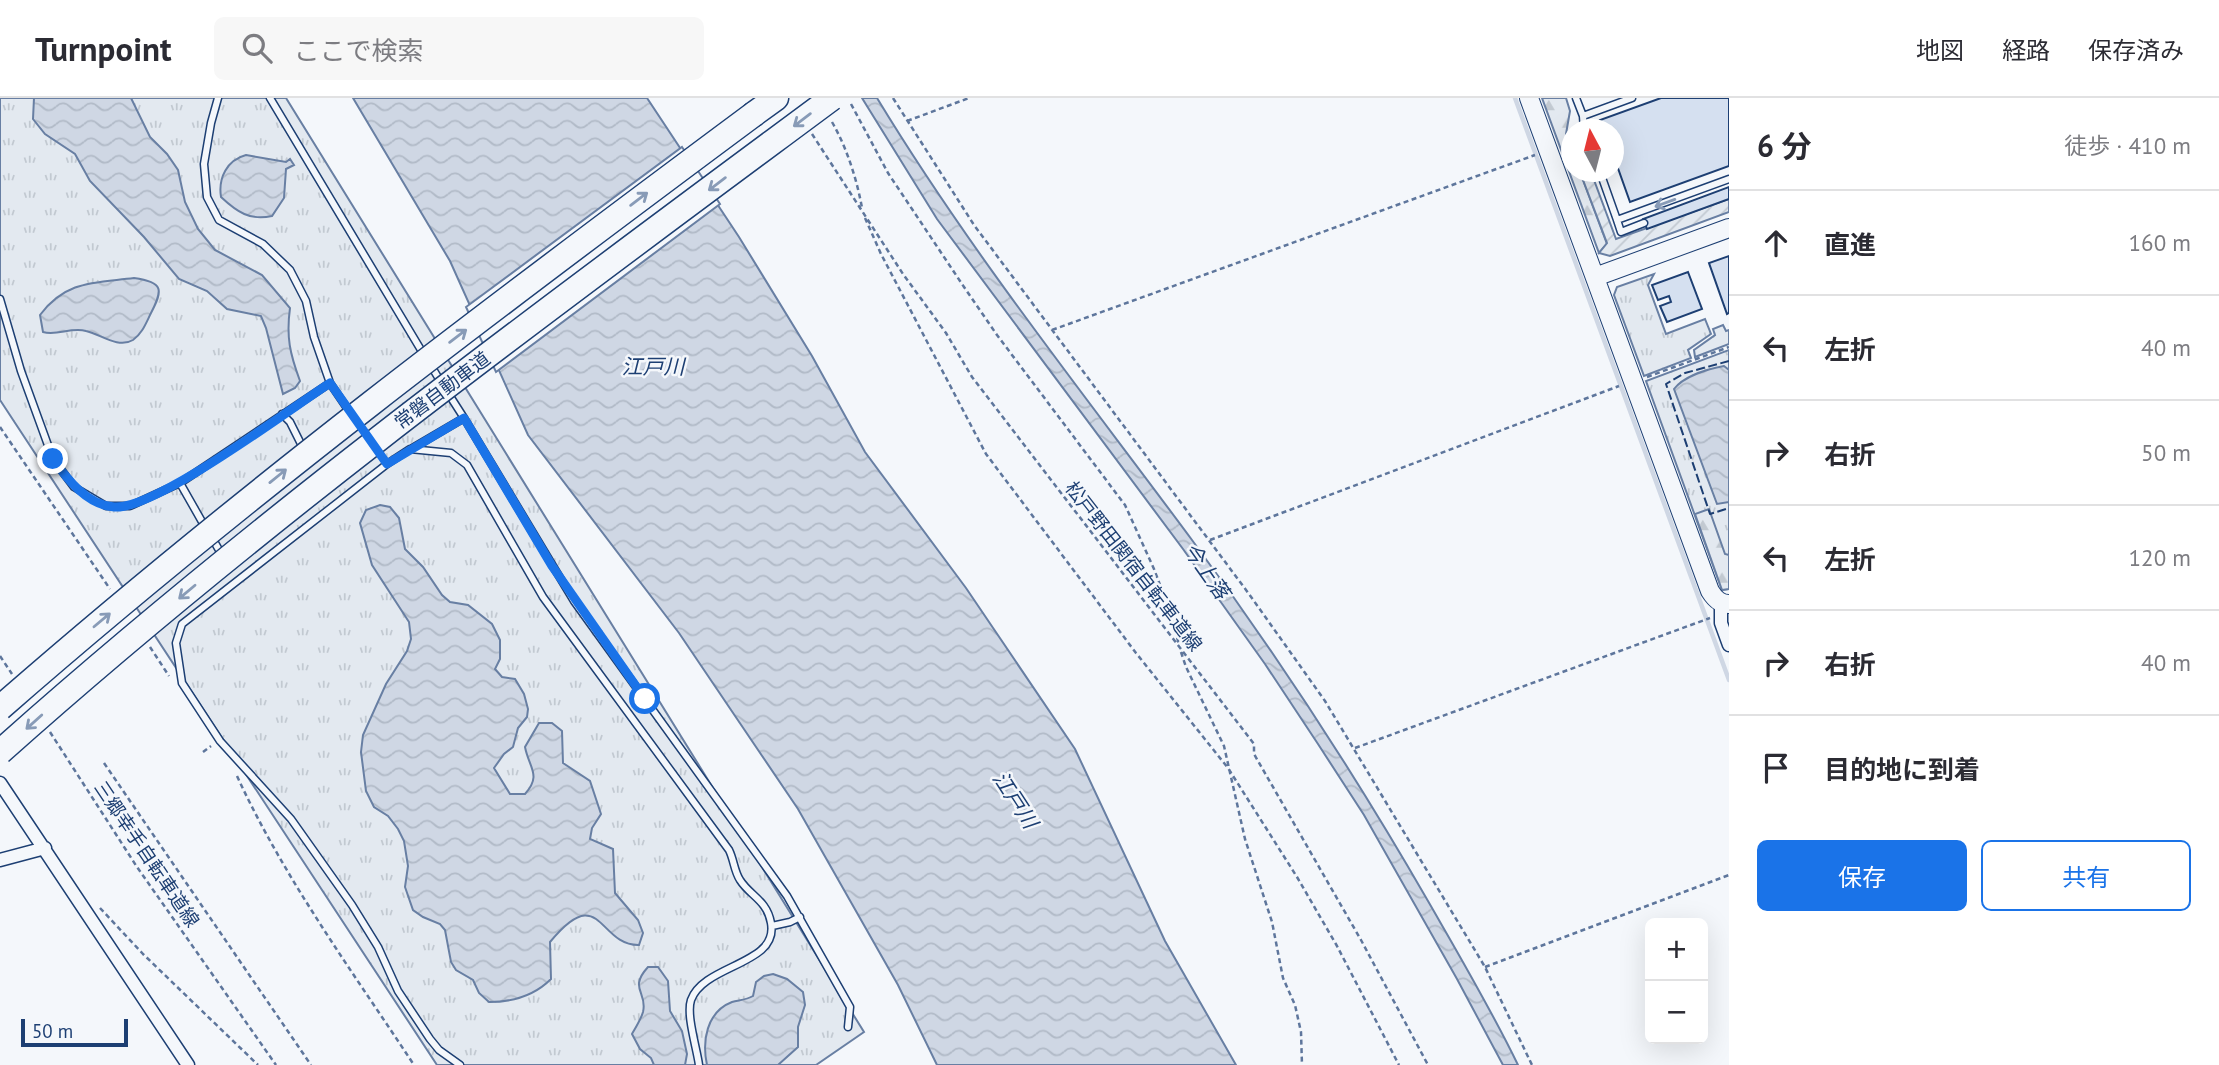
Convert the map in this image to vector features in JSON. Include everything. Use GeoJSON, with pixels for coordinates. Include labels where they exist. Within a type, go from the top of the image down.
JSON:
{"type":"FeatureCollection","features":[{"type":"Feature","properties":{"kind":"highway","name":"常磐自動車道"},"geometry":{"type":"LineString","coordinates":[[0,708],[199,539],[352,417],[776,98]]}},
{"type":"Feature","properties":{"kind":"highway","name":"常磐自動車道"},"geometry":{"type":"LineString","coordinates":[[0,752],[68,691],[365,448],[568,294],[830,107]]}},
{"type":"Feature","properties":{"kind":"street"},"geometry":{"type":"LineString","coordinates":[[1529,98],[1710,592],[1723,608],[1729,645]]}},
{"type":"Feature","properties":{"kind":"street"},"geometry":{"type":"LineString","coordinates":[[1595,277],[1729,228]]}},
{"type":"Feature","properties":{"kind":"street"},"geometry":{"type":"LineString","coordinates":[[0,783],[188,1065]]}},
{"type":"Feature","properties":{"kind":"street"},"geometry":{"type":"LineString","coordinates":[[0,860],[45,848]]}},
{"type":"Feature","properties":{"kind":"lane"},"geometry":{"type":"LineString","coordinates":[[218,98],[204,164],[206,197],[219,220],[263,244],[290,270],[306,301],[314,337],[330,383],[355,419]]}},
{"type":"Feature","properties":{"kind":"lane"},"geometry":{"type":"LineString","coordinates":[[270,98],[574,601],[800,917],[850,1007],[848,1027]]}},
{"type":"Feature","properties":{"kind":"lane"},"geometry":{"type":"LineString","coordinates":[[1576,98],[1583,117],[1632,98]]}},
{"type":"Feature","properties":{"kind":"lane"},"geometry":{"type":"LineString","coordinates":[[1617,220],[1729,179]]}},
{"type":"Feature","properties":{"kind":"lane"},"geometry":{"type":"LineString","coordinates":[[1604,182],[1621,232],[1644,223]]}},
{"type":"Feature","properties":{"kind":"lane"},"geometry":{"type":"LineString","coordinates":[[0,299],[20,371],[53,459],[74,487],[106,506],[117,508],[142,502],[180,483],[330,383]]}},
{"type":"Feature","properties":{"kind":"lane"},"geometry":{"type":"LineString","coordinates":[[282,414],[290,422],[308,458]]}},
{"type":"Feature","properties":{"kind":"lane"},"geometry":{"type":"LineString","coordinates":[[460,1065],[439,1050],[430,1039],[398,991],[378,947],[352,905],[291,819],[220,741],[182,683],[176,643],[182,624],[333,506],[387,464],[464,418]]}},
{"type":"Feature","properties":{"kind":"lane"},"geometry":{"type":"LineString","coordinates":[[371,441],[387,464]]}},
{"type":"Feature","properties":{"kind":"lane"},"geometry":{"type":"LineString","coordinates":[[410,449],[450,453],[467,465],[543,597],[729,850],[741,883],[761,899],[772,926],[772,937],[762,951],[713,977],[691,1000],[690,1011],[699,1065]]}},
{"type":"Feature","properties":{"kind":"lane"},"geometry":{"type":"LineString","coordinates":[[314,470],[333,506]]}},
{"type":"Feature","properties":{"kind":"lane"},"geometry":{"type":"LineString","coordinates":[[180,483],[237,581]]}},
{"type":"Feature","properties":{"kind":"lane"},"geometry":{"type":"LineString","coordinates":[[772,926],[800,917]]}},
{"type":"Feature","properties":{"kind":"path"},"geometry":{"type":"LineString","coordinates":[[847,98],[888,173],[964,287],[1125,505],[1154,569],[1172,617],[1186,667],[1224,746],[1245,839],[1272,922],[1283,978],[1298,1018],[1302,1044],[1301,1065]]}},
{"type":"Feature","properties":{"kind":"path"},"geometry":{"type":"LineString","coordinates":[[893,98],[974,225],[1293,654],[1354,748],[1485,967],[1532,1065]]}},
{"type":"Feature","properties":{"kind":"path"},"geometry":{"type":"LineString","coordinates":[[907,121],[970,98]]}},
{"type":"Feature","properties":{"kind":"path"},"geometry":{"type":"LineString","coordinates":[[830,107],[859,192],[862,210],[881,254],[986,453],[1136,653],[1228,768],[1310,900],[1399,1065]]}},
{"type":"Feature","properties":{"kind":"path","name":"松戸野田関宿自転車道線"},"geometry":{"type":"LineString","coordinates":[[808,128],[946,333],[972,377],[1254,744],[1254,754],[1362,940],[1427,1065]]}},
{"type":"Feature","properties":{"kind":"path"},"geometry":{"type":"LineString","coordinates":[[1052,330],[1522,160]]}},
{"type":"Feature","properties":{"kind":"path"},"geometry":{"type":"LineString","coordinates":[[1643,379],[1729,347]]}},
{"type":"Feature","properties":{"kind":"path"},"geometry":{"type":"LineString","coordinates":[[1209,540],[1610,390]]}},
{"type":"Feature","properties":{"kind":"path"},"geometry":{"type":"LineString","coordinates":[[0,427],[111,590]]}},
{"type":"Feature","properties":{"kind":"path"},"geometry":{"type":"LineString","coordinates":[[1354,748],[1712,617],[1723,608]]}},
{"type":"Feature","properties":{"kind":"path"},"geometry":{"type":"LineString","coordinates":[[149,646],[172,680]]}},
{"type":"Feature","properties":{"kind":"path"},"geometry":{"type":"LineString","coordinates":[[0,656],[15,680]]}},
{"type":"Feature","properties":{"kind":"path","name":"三郷幸手自転車道線"},"geometry":{"type":"LineString","coordinates":[[46,726],[137,867],[276,1065]]}},
{"type":"Feature","properties":{"kind":"path"},"geometry":{"type":"LineString","coordinates":[[203,751],[214,745]]}},
{"type":"Feature","properties":{"kind":"path"},"geometry":{"type":"LineString","coordinates":[[104,763],[311,1065]]}},
{"type":"Feature","properties":{"kind":"path"},"geometry":{"type":"LineString","coordinates":[[233,768],[275,848],[335,947],[414,1065]]}},
{"type":"Feature","properties":{"kind":"path"},"geometry":{"type":"LineString","coordinates":[[1485,967],[1729,876]]}},
{"type":"Feature","properties":{"kind":"path"},"geometry":{"type":"LineString","coordinates":[[96,903],[142,954],[258,1065]]}},
{"type":"Feature","properties":{"kind":"green space"},"geometry":{"type":"Polygon","coordinates":[[[0,98],[286,98],[864,1032],[816,1065],[437,1065],[0,400],[0,98]]]}},
{"type":"Feature","properties":{"kind":"green space"},"geometry":{"type":"Polygon","coordinates":[[[1542,98],[1566,98],[1570,111],[1569,119],[1561,119],[1561,150],[1542,98]]]}},
{"type":"Feature","properties":{"kind":"green space"},"geometry":{"type":"Polygon","coordinates":[[[1573,182],[1584,182],[1607,244],[1599,253],[1573,182]]]}},
{"type":"Feature","properties":{"kind":"green space"},"geometry":{"type":"Polygon","coordinates":[[[1584,182],[1595,182],[1616,239],[1729,199],[1729,212],[1610,256],[1599,253],[1607,243],[1584,182]]]}},
{"type":"Feature","properties":{"kind":"green space"},"geometry":{"type":"Polygon","coordinates":[[[1654,274],[1648,285],[1666,334],[1705,319],[1711,334],[1688,350],[1691,358],[1644,376],[1614,295],[1617,287],[1654,274]]]}},
{"type":"Feature","properties":{"kind":"green space"},"geometry":{"type":"Polygon","coordinates":[[[1723,325],[1726,331],[1729,330],[1729,344],[1695,357],[1694,350],[1715,335],[1713,329],[1723,325]]]}},
{"type":"Feature","properties":{"kind":"green space"},"geometry":{"type":"Polygon","coordinates":[[[1729,350],[1729,589],[1722,590],[1646,381],[1729,350]]]}},
{"type":"Feature","properties":{"kind":"green space"},"geometry":{"type":"Polygon","coordinates":[[[1709,509],[1725,554],[1729,555],[1729,589],[1722,590],[1695,514],[1709,509]]]}},
{"type":"Feature","properties":{"kind":"water"},"geometry":{"type":"Polygon","coordinates":[[[34,98],[131,98],[150,137],[178,170],[185,202],[198,229],[215,250],[262,275],[290,308],[290,345],[300,381],[295,388],[283,394],[261,316],[227,309],[207,291],[179,279],[144,237],[90,181],[75,154],[45,134],[33,119],[34,98]]]}},
{"type":"Feature","properties":{"kind":"water","name":"江戸川"},"geometry":{"type":"Polygon","coordinates":[[[353,98],[647,98],[739,237],[812,356],[865,452],[966,588],[1075,749],[1165,941],[1236,1065],[937,1065],[898,985],[798,809],[679,633],[528,435],[450,261],[353,98]]]}},
{"type":"Feature","properties":{"kind":"water","name":"今上落"},"geometry":{"type":"Polygon","coordinates":[[[862,98],[877,98],[913,156],[990,267],[1192,540],[1285,672],[1401,854],[1518,1065],[1503,1065],[1364,815],[1265,664],[1183,549],[937,219],[862,98]]]}},
{"type":"Feature","properties":{"kind":"water"},"geometry":{"type":"Polygon","coordinates":[[[246,155],[286,162],[290,159],[294,165],[286,169],[284,198],[272,216],[244,214],[221,197],[221,183],[225,171],[239,157],[246,155]]]}},
{"type":"Feature","properties":{"kind":"water"},"geometry":{"type":"Polygon","coordinates":[[[134,278],[156,285],[159,293],[144,328],[133,340],[115,342],[80,330],[43,332],[40,315],[60,295],[82,285],[134,278]]]}},
{"type":"Feature","properties":{"kind":"water"},"geometry":{"type":"Polygon","coordinates":[[[1724,366],[1729,370],[1729,502],[1717,504],[1674,389],[1690,377],[1724,366]]]}},
{"type":"Feature","properties":{"kind":"water"},"geometry":{"type":"Polygon","coordinates":[[[380,505],[390,507],[399,518],[405,549],[423,567],[442,595],[450,602],[468,605],[492,624],[500,640],[500,659],[495,669],[502,677],[515,679],[524,694],[527,717],[518,728],[513,747],[494,768],[510,794],[525,794],[534,776],[525,747],[539,723],[552,723],[562,731],[563,763],[590,781],[601,814],[592,828],[590,839],[613,849],[615,893],[638,920],[643,933],[639,945],[625,943],[590,916],[580,916],[567,924],[550,942],[551,979],[538,989],[515,999],[489,1002],[479,993],[473,980],[456,970],[451,962],[445,930],[440,924],[413,910],[405,887],[408,866],[404,841],[388,816],[374,807],[366,791],[361,752],[363,735],[386,684],[407,651],[411,639],[409,622],[372,565],[360,523],[366,510],[380,505]]]}},
{"type":"Feature","properties":{"kind":"water"},"geometry":{"type":"Polygon","coordinates":[[[648,967],[658,967],[668,981],[670,1011],[682,1031],[687,1054],[685,1065],[654,1065],[651,1058],[640,1049],[632,1034],[643,1012],[639,981],[648,967]]]}},
{"type":"Feature","properties":{"kind":"water"},"geometry":{"type":"Polygon","coordinates":[[[773,974],[787,979],[803,992],[805,1005],[798,1027],[798,1047],[778,1065],[707,1065],[706,1038],[716,1013],[732,1002],[753,996],[756,982],[773,974]]]}},
{"type":"Feature","properties":{"kind":"pier"},"geometry":{"type":"Polygon","coordinates":[[[682,147],[720,204],[496,372],[466,307],[682,147]]]}},
{"type":"Feature","properties":{"kind":"building"},"geometry":{"type":"Polygon","coordinates":[[[1661,98],[1729,98],[1729,166],[1630,202],[1623,182],[1624,119],[1603,119],[1661,98]]]}},
{"type":"Feature","properties":{"kind":"building"},"geometry":{"type":"Polygon","coordinates":[[[1729,187],[1729,199],[1647,229],[1643,219],[1729,187]]]}},
{"type":"Feature","properties":{"kind":"building"},"geometry":{"type":"Polygon","coordinates":[[[1729,256],[1729,313],[1727,314],[1709,263],[1729,256]]]}},
{"type":"Feature","properties":{"kind":"building"},"geometry":{"type":"Polygon","coordinates":[[[1688,272],[1702,309],[1667,322],[1660,306],[1671,302],[1669,296],[1658,300],[1652,285],[1688,272]]]}},
{"type":"Feature","properties":{"kind":"waterway"},"geometry":{"type":"LineString","coordinates":[[1515,98],[1729,680]]}},
{"type":"Feature","properties":{"kind":"fence"},"geometry":{"type":"LineString","coordinates":[[1729,361],[1685,373],[1666,384],[1710,514],[1729,508]]}},
{"type":"Feature","properties":{"kind":"route"},"geometry":{"type":"LineString","coordinates":[[53,459],[74,487],[106,506],[117,508],[142,502],[180,483],[330,383],[387,464],[464,418],[574,601],[645,699]]}}]}
